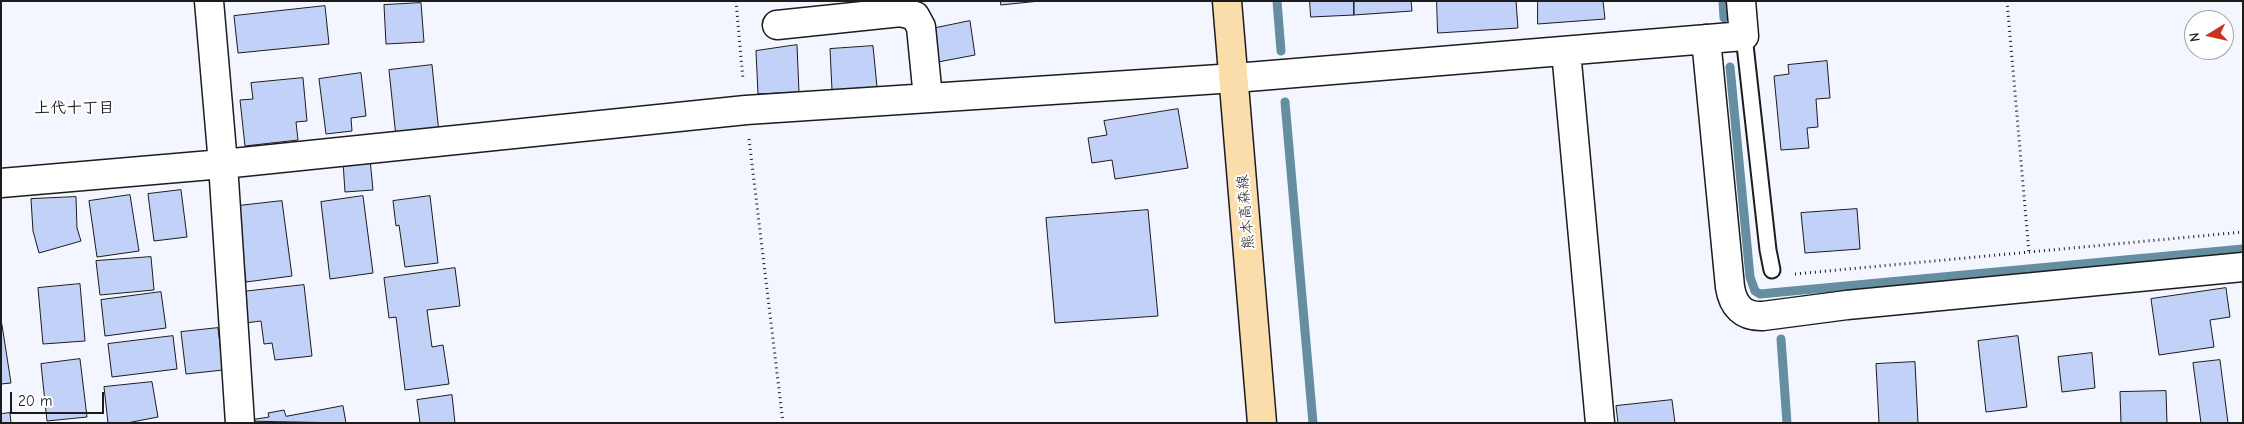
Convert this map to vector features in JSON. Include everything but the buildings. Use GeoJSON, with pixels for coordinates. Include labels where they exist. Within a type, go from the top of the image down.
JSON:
{"type":"FeatureCollection","features":[{"type":"Feature","properties":{"kind":"main road","name":"熊本高森線"},"geometry":{"type":"LineString","coordinates":[[1227,1],[1235,78],[1262,423]]}},
{"type":"Feature","properties":{"kind":"street"},"geometry":{"type":"LineString","coordinates":[[209,1],[223,164],[240,423]]}},
{"type":"Feature","properties":{"kind":"street"},"geometry":{"type":"LineString","coordinates":[[1,183],[223,164],[746,110],[1235,78],[1744,36],[1741,1]]}},
{"type":"Feature","properties":{"kind":"street"},"geometry":{"type":"LineString","coordinates":[[777,25],[902,12],[914,16],[921,26],[928,98]]}},
{"type":"Feature","properties":{"kind":"street"},"geometry":{"type":"LineString","coordinates":[[1706,39],[1730,287],[1737,307],[1744,313],[1753,316],[1763,316],[2243,267]]}},
{"type":"Feature","properties":{"kind":"street"},"geometry":{"type":"LineString","coordinates":[[1566,51],[1600,423]]}},
{"type":"Feature","properties":{"kind":"lane"},"geometry":{"type":"LineString","coordinates":[[1744,36],[1768,250],[1772,270]]}},
{"type":"Feature","properties":{"kind":"path"},"geometry":{"type":"LineString","coordinates":[[736,1],[746,110],[782,423]]}},
{"type":"Feature","properties":{"kind":"path"},"geometry":{"type":"LineString","coordinates":[[2007,1],[2029,253]]}},
{"type":"Feature","properties":{"kind":"path"},"geometry":{"type":"LineString","coordinates":[[1772,270],[1791,274],[2243,232]]}},
{"type":"Feature","properties":{"kind":"waterway"},"geometry":{"type":"LineString","coordinates":[[1277,1],[1281,51]]}},
{"type":"Feature","properties":{"kind":"waterway"},"geometry":{"type":"LineString","coordinates":[[1723,1],[1724,18]]}},
{"type":"Feature","properties":{"kind":"waterway"},"geometry":{"type":"LineString","coordinates":[[1730,67],[1750,277],[1755,291],[1760,294],[2243,249]]}},
{"type":"Feature","properties":{"kind":"waterway"},"geometry":{"type":"LineString","coordinates":[[1285,102],[1313,423]]}},
{"type":"Feature","properties":{"kind":"waterway"},"geometry":{"type":"LineString","coordinates":[[1781,339],[1787,423]]}},
{"type":"Feature","properties":{"kind":"district","name":"上代十丁目"},"geometry":{"type":"Point","coordinates":[74,108]}}]}
